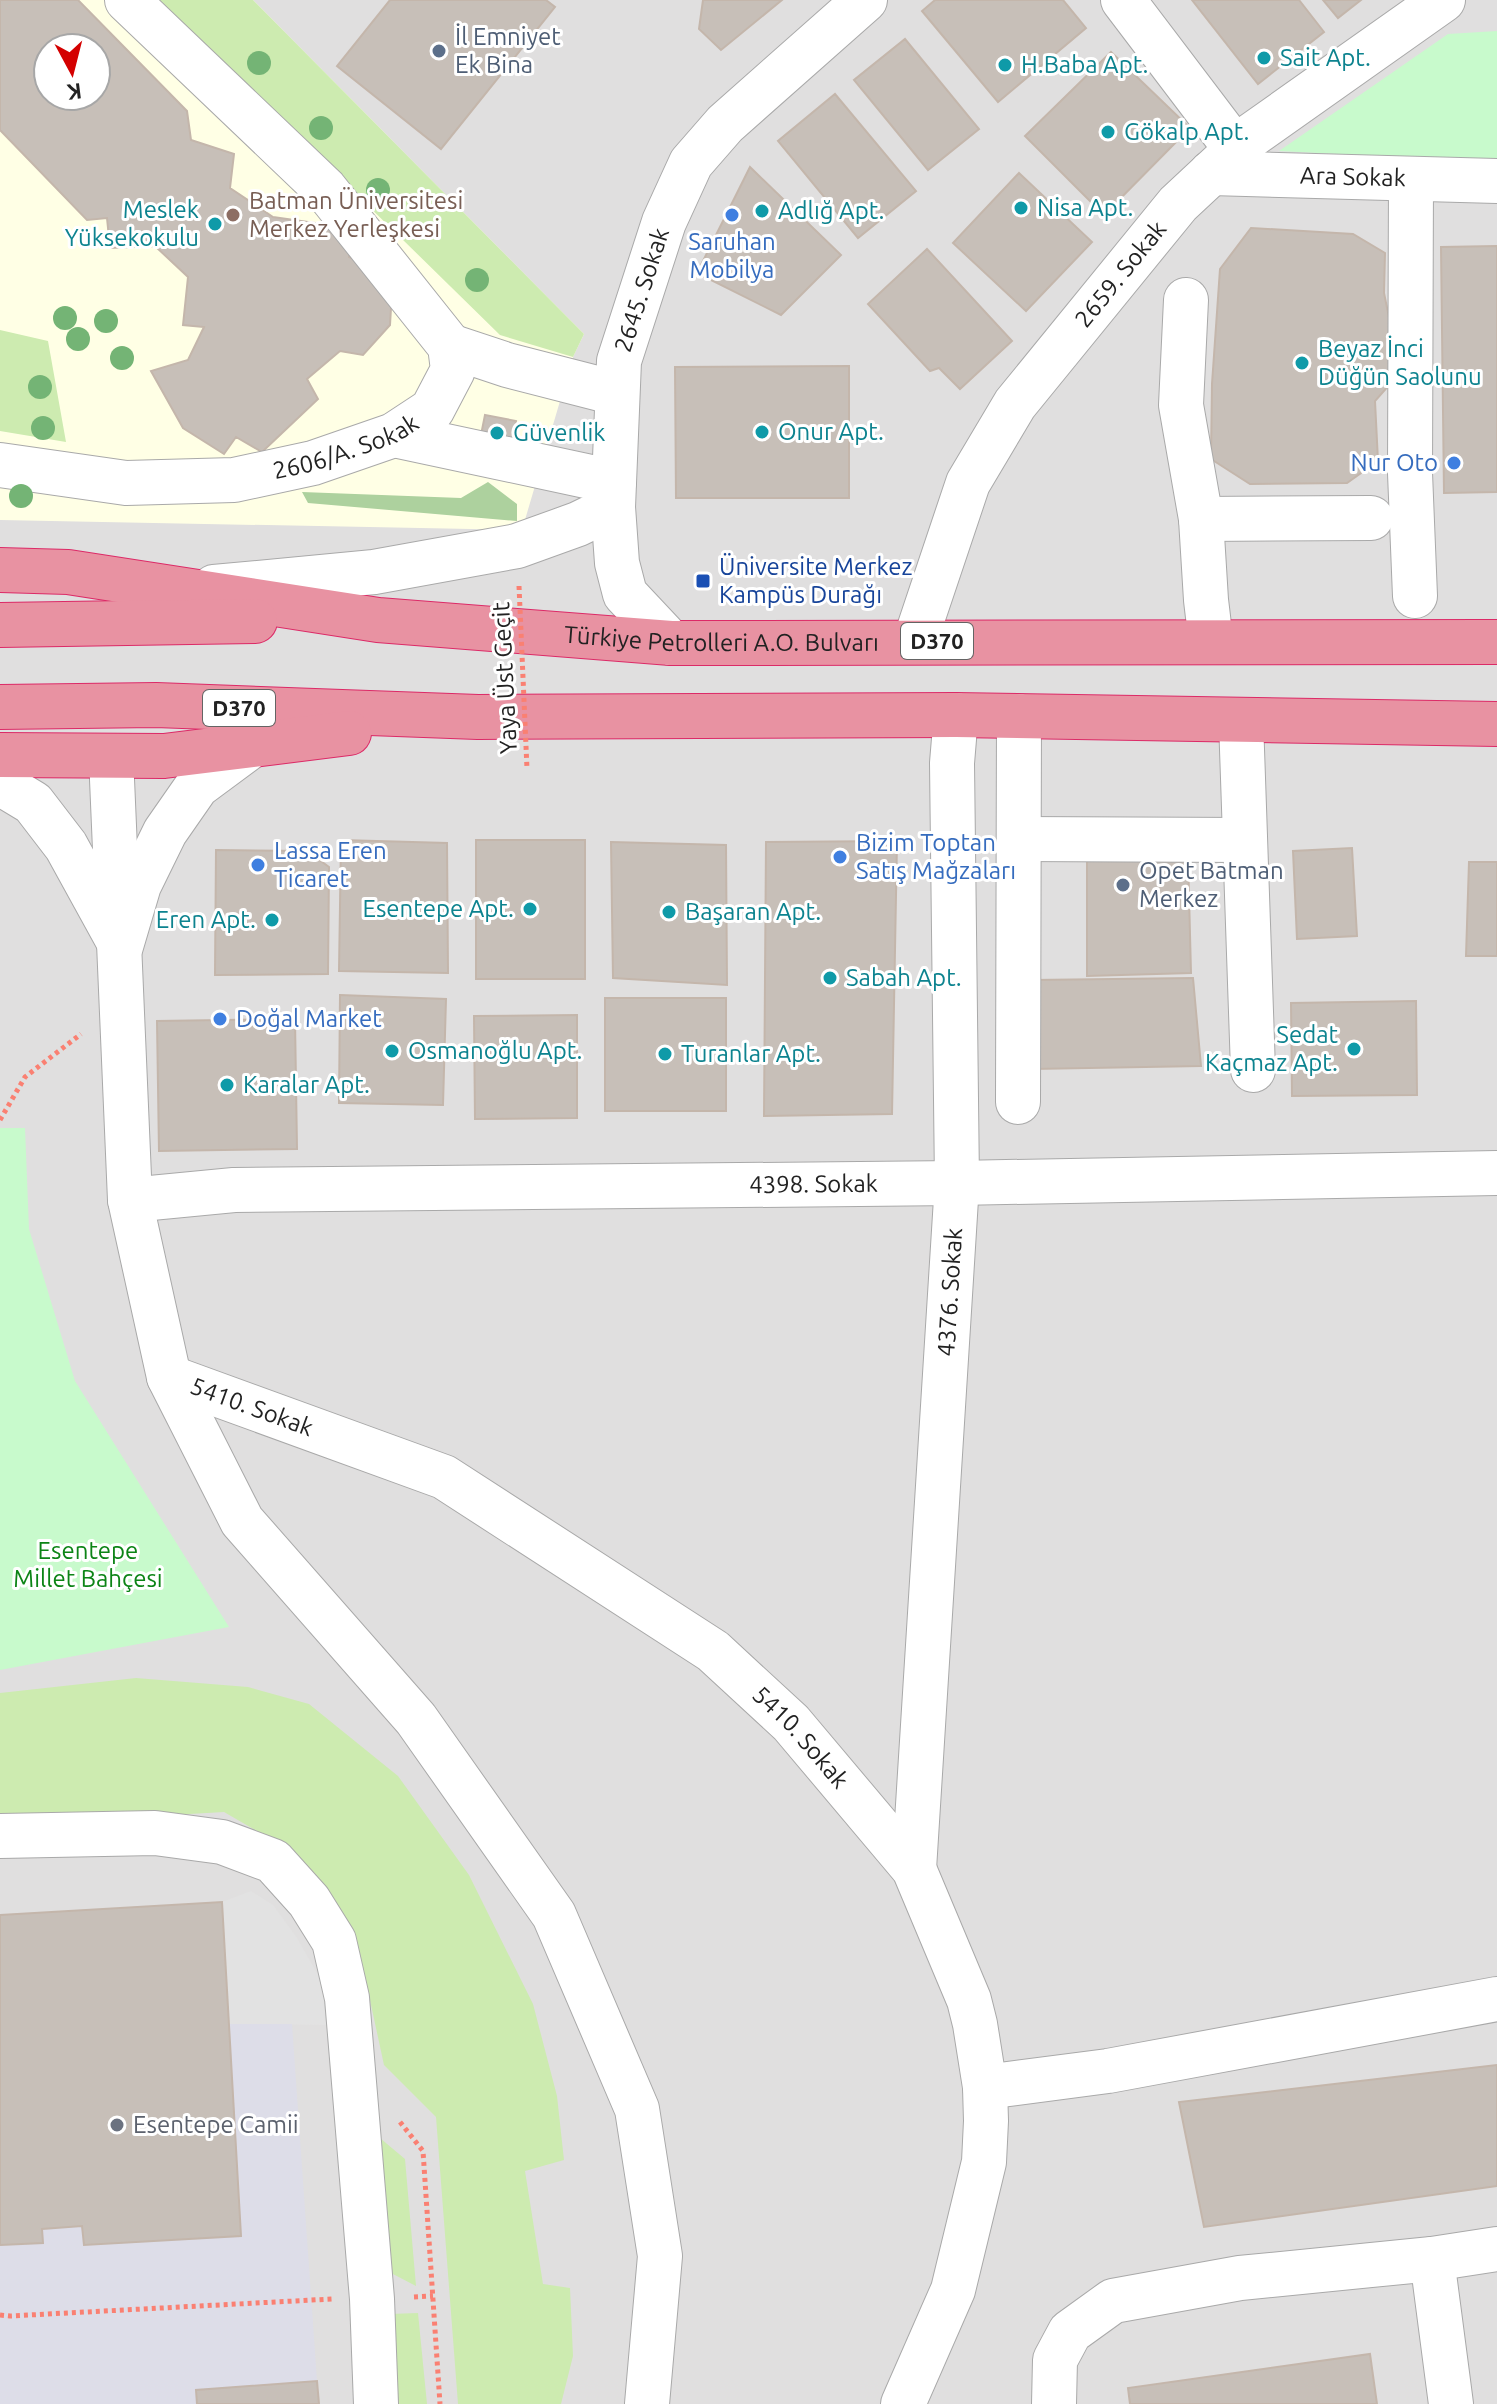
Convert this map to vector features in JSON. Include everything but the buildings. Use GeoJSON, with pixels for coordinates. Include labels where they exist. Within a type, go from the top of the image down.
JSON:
{"type":"FeatureCollection","features":[{"type":"Feature","properties":{"kind":"highway","name":"Türkiye Petrolleri A.O. Bulvarı"},"geometry":{"type":"LineString","coordinates":[[0,570],[68,572],[378,620],[671,643],[1497,642]]}},
{"type":"Feature","properties":{"kind":"highway","name":"Türkiye Petrolleri A.O. Bulvarı"},"geometry":{"type":"LineString","coordinates":[[0,625],[378,620]]}},
{"type":"Feature","properties":{"kind":"highway","name":"D370"},"geometry":{"type":"LineString","coordinates":[[0,707],[156,705],[478,717],[956,715],[1497,724]]}},
{"type":"Feature","properties":{"kind":"highway"},"geometry":{"type":"LineString","coordinates":[[0,755],[164,756],[478,717]]}},
{"type":"Feature","properties":{"kind":"street"},"geometry":{"type":"LineString","coordinates":[[127,0],[325,189],[450,346],[507,365],[616,393]]}},
{"type":"Feature","properties":{"kind":"street","name":"2645. Sokak"},"geometry":{"type":"LineString","coordinates":[[671,643],[625,594],[617,563],[613,495],[616,393],[623,347],[664,222],[691,163],[725,124],[865,0]]}},
{"type":"Feature","properties":{"kind":"street"},"geometry":{"type":"LineString","coordinates":[[1123,0],[1223,161]]}},
{"type":"Feature","properties":{"kind":"street","name":"2659. Sokak"},"geometry":{"type":"LineString","coordinates":[[915,641],[968,483],[1015,404],[1178,204],[1252,135],[1443,0]]}},
{"type":"Feature","properties":{"kind":"street","name":"Ara Sokak"},"geometry":{"type":"LineString","coordinates":[[1223,161],[1411,179],[1497,181]]}},
{"type":"Feature","properties":{"kind":"street"},"geometry":{"type":"LineString","coordinates":[[1411,179],[1410,473],[1415,596]]}},
{"type":"Feature","properties":{"kind":"street"},"geometry":{"type":"LineString","coordinates":[[1186,300],[1181,405],[1201,519],[1211,642]]}},
{"type":"Feature","properties":{"kind":"street","name":"2606/A. Sokak"},"geometry":{"type":"LineString","coordinates":[[0,465],[126,483],[234,480],[313,463],[394,435],[432,410],[453,370],[450,346]]}},
{"type":"Feature","properties":{"kind":"street"},"geometry":{"type":"LineString","coordinates":[[394,435],[613,495]]}},
{"type":"Feature","properties":{"kind":"street"},"geometry":{"type":"LineString","coordinates":[[186,590],[374,572],[517,546],[578,524],[613,495]]}},
{"type":"Feature","properties":{"kind":"street"},"geometry":{"type":"LineString","coordinates":[[1201,519],[1371,518]]}},
{"type":"Feature","properties":{"kind":"street","name":"4376. Sokak"},"geometry":{"type":"LineString","coordinates":[[914,1869],[957,1183],[952,763],[956,715]]}},
{"type":"Feature","properties":{"kind":"street"},"geometry":{"type":"LineString","coordinates":[[1018,1102],[1019,716]]}},
{"type":"Feature","properties":{"kind":"street"},"geometry":{"type":"LineString","coordinates":[[1241,720],[1253,1070]]}},
{"type":"Feature","properties":{"kind":"street"},"geometry":{"type":"LineString","coordinates":[[121,946],[139,885],[165,832],[197,786],[251,746]]}},
{"type":"Feature","properties":{"kind":"street"},"geometry":{"type":"LineString","coordinates":[[111,756],[130,1200],[169,1377],[242,1521],[416,1719],[554,1915],[637,2109],[660,2256],[647,2404]]}},
{"type":"Feature","properties":{"kind":"street"},"geometry":{"type":"LineString","coordinates":[[0,783],[33,803],[66,846],[121,946]]}},
{"type":"Feature","properties":{"kind":"street"},"geometry":{"type":"LineString","coordinates":[[1019,839],[1245,840]]}},
{"type":"Feature","properties":{"kind":"street","name":"4398. Sokak"},"geometry":{"type":"LineString","coordinates":[[130,1200],[234,1190],[957,1183],[1497,1173]]}},
{"type":"Feature","properties":{"kind":"street","name":"5410. Sokak"},"geometry":{"type":"LineString","coordinates":[[169,1377],[444,1477],[713,1651],[791,1723],[914,1869],[969,2000],[975,2024],[985,2087],[984,2162],[953,2290],[903,2404]]}},
{"type":"Feature","properties":{"kind":"street"},"geometry":{"type":"LineString","coordinates":[[0,1836],[155,1833],[222,1842],[273,1861],[309,1901],[334,1941],[347,1998],[372,2299],[376,2404]]}},
{"type":"Feature","properties":{"kind":"street"},"geometry":{"type":"LineString","coordinates":[[985,2087],[1108,2071],[1497,1999]]}},
{"type":"Feature","properties":{"kind":"street"},"geometry":{"type":"LineString","coordinates":[[1054,2404],[1055,2360],[1070,2332],[1113,2301],[1240,2278],[1432,2259],[1497,2249]]}},
{"type":"Feature","properties":{"kind":"street"},"geometry":{"type":"LineString","coordinates":[[1432,2259],[1451,2404]]}},
{"type":"Feature","properties":{"kind":"path","name":"Yaya Üst Geçit"},"geometry":{"type":"LineString","coordinates":[[519,586],[527,769]]}},
{"type":"Feature","properties":{"kind":"path"},"geometry":{"type":"LineString","coordinates":[[0,1120],[25,1077],[123,1001]]}},
{"type":"Feature","properties":{"kind":"path"},"geometry":{"type":"LineString","coordinates":[[356,2087],[405,2126],[423,2151],[440,2404]]}},
{"type":"Feature","properties":{"kind":"path"},"geometry":{"type":"LineString","coordinates":[[0,2315],[433,2296]]}},
{"type":"Feature","properties":{"kind":"shaded area"},"geometry":{"type":"Polygon","coordinates":[[[0,0],[1497,0],[1497,2404],[0,2404],[0,0]]]}},
{"type":"Feature","properties":{"kind":"shaded area","name":"Batman Üniversitesi Merkez Yerleşkesi"},"geometry":{"type":"Polygon","coordinates":[[[0,0],[253,0],[584,334],[573,357],[522,530],[0,520],[0,0]]]}},
{"type":"Feature","properties":{"kind":"shaded area"},"geometry":{"type":"Polygon","coordinates":[[[251,1891],[273,1905],[297,1938],[318,1975],[331,2025],[229,2024],[222,1902],[251,1891]]]}},
{"type":"Feature","properties":{"kind":"shaded area"},"geometry":{"type":"Polygon","coordinates":[[[229,2024],[292,2024],[317,2381],[196,2390],[197,2404],[0,2404],[0,2245],[42,2243],[42,2229],[82,2226],[84,2245],[229,2024]]]}},
{"type":"Feature","properties":{"kind":"green space"},"geometry":{"type":"Polygon","coordinates":[[[155,0],[253,0],[584,334],[573,357],[500,335],[155,0]]]}},
{"type":"Feature","properties":{"kind":"green space"},"geometry":{"type":"Polygon","coordinates":[[[1497,31],[1497,162],[1279,151],[1448,34],[1497,31]]]}},
{"type":"Feature","properties":{"kind":"green space"},"geometry":{"type":"Polygon","coordinates":[[[0,330],[48,341],[66,442],[0,431],[0,330]]]}},
{"type":"Feature","properties":{"kind":"green space"},"geometry":{"type":"Polygon","coordinates":[[[488,482],[517,504],[517,521],[308,503],[302,492],[461,498],[488,482]]]}},
{"type":"Feature","properties":{"kind":"green space","name":"Esentepe Millet Bahçesi"},"geometry":{"type":"Polygon","coordinates":[[[0,1128],[25,1128],[29,1229],[75,1381],[229,1627],[0,1670],[0,1128]]]}},
{"type":"Feature","properties":{"kind":"green space"},"geometry":{"type":"Polygon","coordinates":[[[136,1678],[248,1687],[309,1704],[398,1776],[469,1875],[533,2004],[557,2096],[564,2160],[525,2171],[543,2284],[570,2288],[573,2356],[561,2404],[458,2404],[436,2117],[384,2065],[360,1954],[324,1896],[262,1834],[224,1812],[0,1825],[0,1693],[136,1678]]]}},
{"type":"Feature","properties":{"kind":"green space"},"geometry":{"type":"Polygon","coordinates":[[[374,2133],[405,2159],[416,2286],[389,2272],[374,2133]]]}},
{"type":"Feature","properties":{"kind":"green space"},"geometry":{"type":"Polygon","coordinates":[[[418,2313],[427,2404],[398,2404],[389,2314],[418,2313]]]}},
{"type":"Feature","properties":{"kind":"place","name":"İl Emniyet Ek Bina"},"geometry":{"type":"Point","coordinates":[439,51]}},
{"type":"Feature","properties":{"kind":"place","name":"Sait Apt."},"geometry":{"type":"Point","coordinates":[1264,58]}},
{"type":"Feature","properties":{"kind":"place","name":"H.Baba Apt."},"geometry":{"type":"Point","coordinates":[1005,65]}},
{"type":"Feature","properties":{"kind":"place","name":"Gökalp Apt."},"geometry":{"type":"Point","coordinates":[1108,132]}},
{"type":"Feature","properties":{"kind":"place","name":"Nisa Apt."},"geometry":{"type":"Point","coordinates":[1021,208]}},
{"type":"Feature","properties":{"kind":"place","name":"Adlığ Apt."},"geometry":{"type":"Point","coordinates":[762,211]}},
{"type":"Feature","properties":{"kind":"place","name":"Batman Üniversitesi Merkez Yerleşkesi"},"geometry":{"type":"Point","coordinates":[233,215]}},
{"type":"Feature","properties":{"kind":"place","name":"Saruhan Mobilya"},"geometry":{"type":"Point","coordinates":[732,215]}},
{"type":"Feature","properties":{"kind":"place","name":"Meslek Yüksekokulu"},"geometry":{"type":"Point","coordinates":[215,224]}},
{"type":"Feature","properties":{"kind":"place","name":"Beyaz İnci Düğün Saolunu"},"geometry":{"type":"Point","coordinates":[1302,363]}},
{"type":"Feature","properties":{"kind":"place","name":"Onur Apt."},"geometry":{"type":"Point","coordinates":[762,432]}},
{"type":"Feature","properties":{"kind":"place","name":"Güvenlik"},"geometry":{"type":"Point","coordinates":[497,433]}},
{"type":"Feature","properties":{"kind":"place","name":"Nur Oto"},"geometry":{"type":"Point","coordinates":[1454,463]}},
{"type":"Feature","properties":{"kind":"place","name":"Üniversite Merkez Kampüs Durağı"},"geometry":{"type":"Point","coordinates":[703,581]}},
{"type":"Feature","properties":{"kind":"place","name":"Bizim Toptan Satış Mağzaları"},"geometry":{"type":"Point","coordinates":[840,857]}},
{"type":"Feature","properties":{"kind":"place","name":"Lassa Eren Ticaret"},"geometry":{"type":"Point","coordinates":[258,865]}},
{"type":"Feature","properties":{"kind":"place","name":"Opet Batman Merkez"},"geometry":{"type":"Point","coordinates":[1123,885]}},
{"type":"Feature","properties":{"kind":"place","name":"Esentepe Apt."},"geometry":{"type":"Point","coordinates":[530,909]}},
{"type":"Feature","properties":{"kind":"place","name":"Başaran Apt."},"geometry":{"type":"Point","coordinates":[669,912]}},
{"type":"Feature","properties":{"kind":"place","name":"Eren Apt."},"geometry":{"type":"Point","coordinates":[272,920]}},
{"type":"Feature","properties":{"kind":"place","name":"Sabah Apt."},"geometry":{"type":"Point","coordinates":[830,978]}},
{"type":"Feature","properties":{"kind":"place","name":"Doğal Market"},"geometry":{"type":"Point","coordinates":[220,1019]}},
{"type":"Feature","properties":{"kind":"place","name":"Sedat Kaçmaz Apt."},"geometry":{"type":"Point","coordinates":[1354,1049]}},
{"type":"Feature","properties":{"kind":"place","name":"Osmanoğlu Apt."},"geometry":{"type":"Point","coordinates":[392,1051]}},
{"type":"Feature","properties":{"kind":"place","name":"Turanlar Apt."},"geometry":{"type":"Point","coordinates":[665,1054]}},
{"type":"Feature","properties":{"kind":"place","name":"Karalar Apt."},"geometry":{"type":"Point","coordinates":[227,1085]}},
{"type":"Feature","properties":{"kind":"place","name":"Esentepe Camii"},"geometry":{"type":"Point","coordinates":[117,2125]}}]}
